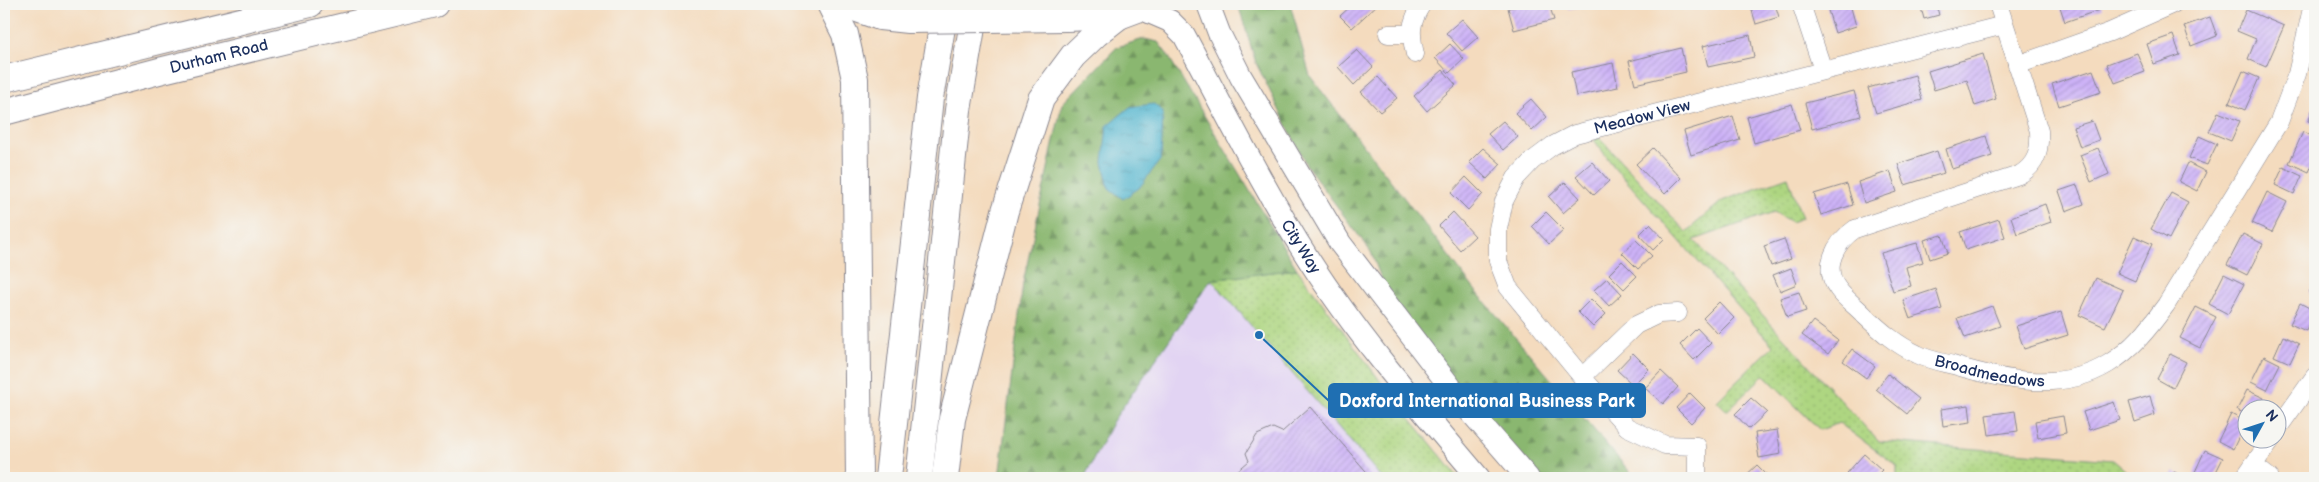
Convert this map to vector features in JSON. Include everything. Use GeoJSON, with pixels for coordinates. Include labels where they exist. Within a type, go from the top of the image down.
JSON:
{"type":"FeatureCollection","features":[{"type":"Feature","properties":{"kind":"highway","name":"Durham Road"},"geometry":{"type":"LineString","coordinates":[[4,79],[310,4]]}},
{"type":"Feature","properties":{"kind":"highway","name":"Durham Road"},"geometry":{"type":"LineString","coordinates":[[4,112],[163,70],[434,4]]}},
{"type":"Feature","properties":{"kind":"highway"},"geometry":{"type":"LineString","coordinates":[[830,4],[844,34],[855,79],[859,478]]}},
{"type":"Feature","properties":{"kind":"highway"},"geometry":{"type":"LineString","coordinates":[[843,4],[880,17],[908,20],[1066,18],[1137,10]]}},
{"type":"Feature","properties":{"kind":"highway"},"geometry":{"type":"LineString","coordinates":[[888,478],[930,98],[946,4]]}},
{"type":"Feature","properties":{"kind":"highway"},"geometry":{"type":"LineString","coordinates":[[919,478],[958,110],[976,4]]}},
{"type":"Feature","properties":{"kind":"highway"},"geometry":{"type":"LineString","coordinates":[[945,478],[954,410],[1005,211],[1041,99],[1073,56],[1096,34],[1137,10]]}},
{"type":"Feature","properties":{"kind":"main road","name":"City Way"},"geometry":{"type":"LineString","coordinates":[[1208,4],[1219,33],[1241,77],[1340,243],[1462,402],[1528,478]]}},
{"type":"Feature","properties":{"kind":"main road","name":"City Way"},"geometry":{"type":"LineString","coordinates":[[1137,10],[1170,22],[1184,35],[1253,165],[1310,261],[1399,382],[1479,478]]}},
{"type":"Feature","properties":{"kind":"street"},"geometry":{"type":"LineString","coordinates":[[1415,54],[1410,34],[1417,11],[1422,4]]}},
{"type":"Feature","properties":{"kind":"street"},"geometry":{"type":"LineString","coordinates":[[1801,4],[1823,70]]}},
{"type":"Feature","properties":{"kind":"street","name":"Broadmeadows"},"geometry":{"type":"LineString","coordinates":[[1998,4],[2040,131],[2040,147],[2035,160],[2027,170],[1856,229],[1845,236],[1838,245],[1830,259],[1831,272],[1833,282],[1838,290],[1885,334],[1901,346],[1919,355],[1981,373],[2020,381],[2055,382],[2080,376],[2107,365],[2130,348],[2149,329],[2166,305],[2279,122],[2297,74],[2313,4]]}},
{"type":"Feature","properties":{"kind":"street"},"geometry":{"type":"LineString","coordinates":[[2017,65],[2110,32],[2173,4]]}},
{"type":"Feature","properties":{"kind":"street","name":"Meadow View"},"geometry":{"type":"LineString","coordinates":[[1697,478],[1697,446],[1665,445],[1627,427],[1582,378],[1508,287],[1498,261],[1498,229],[1504,201],[1516,178],[1532,161],[1552,146],[1575,134],[2004,25]]}},
{"type":"Feature","properties":{"kind":"street"},"geometry":{"type":"LineString","coordinates":[[1388,34],[1410,34]]}},
{"type":"Feature","properties":{"kind":"street"},"geometry":{"type":"LineString","coordinates":[[1582,378],[1636,325],[1659,314],[1678,313]]}},
{"type":"Feature","properties":{"kind":"street"},"geometry":{"type":"LineString","coordinates":[[2286,417],[2315,376]]}},
{"type":"Feature","properties":{"kind":"street"},"geometry":{"type":"LineString","coordinates":[[2264,450],[2248,472],[2270,478]]}},
{"type":"Feature","properties":{"kind":"shaded area"},"geometry":{"type":"Polygon","coordinates":[[[1297,269],[1387,390],[1459,478],[1084,478],[1113,421],[1211,279],[1297,269]]]}},
{"type":"Feature","properties":{"kind":"green space"},"geometry":{"type":"Polygon","coordinates":[[[1238,4],[1294,4],[1291,7],[1310,76],[1475,290],[1635,478],[1528,478],[1397,320],[1371,252],[1307,166],[1256,63],[1238,4]]]}},
{"type":"Feature","properties":{"kind":"green space"},"geometry":{"type":"Polygon","coordinates":[[[1144,39],[1158,42],[1297,269],[1211,280],[1113,421],[1084,478],[999,478],[1023,283],[1062,104],[1117,47],[1144,39]],[[1103,162],[1109,188],[1123,198],[1103,162]]]}},
{"type":"Feature","properties":{"kind":"green space"},"geometry":{"type":"Polygon","coordinates":[[[1599,137],[1686,232],[1722,201],[1788,177],[1802,218],[1791,222],[1774,212],[1694,240],[1878,441],[2113,460],[2131,475],[2130,478],[1897,478],[1897,466],[1839,423],[1820,430],[1764,375],[1727,411],[1717,401],[1773,346],[1615,168],[1594,140],[1599,137]]]}},
{"type":"Feature","properties":{"kind":"green space"},"geometry":{"type":"Polygon","coordinates":[[[1297,269],[1387,390],[1459,478],[1382,478],[1211,279],[1297,269]]]}},
{"type":"Feature","properties":{"kind":"water"},"geometry":{"type":"Polygon","coordinates":[[[1154,104],[1163,112],[1161,159],[1139,188],[1123,199],[1109,188],[1103,162],[1107,126],[1130,107],[1154,104]]]}},
{"type":"Feature","properties":{"kind":"building"},"geometry":{"type":"Polygon","coordinates":[[[1353,4],[1378,4],[1352,28],[1340,16],[1353,4]]]}},
{"type":"Feature","properties":{"kind":"building"},"geometry":{"type":"Polygon","coordinates":[[[1527,4],[1549,4],[1554,20],[1514,30],[1508,8],[1527,4]]]}},
{"type":"Feature","properties":{"kind":"building"},"geometry":{"type":"Polygon","coordinates":[[[1567,4],[1592,4],[1592,5],[1568,9],[1567,4]]]}},
{"type":"Feature","properties":{"kind":"building"},"geometry":{"type":"Polygon","coordinates":[[[1750,4],[1775,4],[1779,17],[1756,24],[1750,4]]]}},
{"type":"Feature","properties":{"kind":"building"},"geometry":{"type":"Polygon","coordinates":[[[1826,4],[1850,4],[1856,26],[1835,33],[1826,4]]]}},
{"type":"Feature","properties":{"kind":"building"},"geometry":{"type":"Polygon","coordinates":[[[1920,4],[1936,4],[1939,15],[1924,19],[1920,4]]]}},
{"type":"Feature","properties":{"kind":"building"},"geometry":{"type":"Polygon","coordinates":[[[2059,4],[2100,4],[2102,9],[2065,22],[2059,4]]]}},
{"type":"Feature","properties":{"kind":"building"},"geometry":{"type":"Polygon","coordinates":[[[2246,10],[2284,26],[2266,67],[2248,59],[2256,39],[2237,31],[2246,10]]]}},
{"type":"Feature","properties":{"kind":"building"},"geometry":{"type":"Polygon","coordinates":[[[2210,17],[2217,36],[2191,46],[2184,26],[2210,17]]]}},
{"type":"Feature","properties":{"kind":"building"},"geometry":{"type":"Polygon","coordinates":[[[1462,19],[1478,37],[1462,51],[1446,33],[1462,19]]]}},
{"type":"Feature","properties":{"kind":"building"},"geometry":{"type":"Polygon","coordinates":[[[1750,35],[1754,57],[1708,67],[1703,46],[1750,35]]]}},
{"type":"Feature","properties":{"kind":"building"},"geometry":{"type":"Polygon","coordinates":[[[2173,35],[2180,55],[2154,64],[2147,44],[2173,35]]]}},
{"type":"Feature","properties":{"kind":"building"},"geometry":{"type":"Polygon","coordinates":[[[1450,44],[1464,59],[1449,73],[1435,58],[1450,44]]]}},
{"type":"Feature","properties":{"kind":"building"},"geometry":{"type":"Polygon","coordinates":[[[1681,48],[1686,72],[1635,84],[1629,61],[1681,48]]]}},
{"type":"Feature","properties":{"kind":"building"},"geometry":{"type":"Polygon","coordinates":[[[1357,50],[1373,67],[1354,85],[1338,67],[1357,50]]]}},
{"type":"Feature","properties":{"kind":"building"},"geometry":{"type":"Polygon","coordinates":[[[2137,53],[2145,72],[2115,83],[2107,64],[2137,53]]]}},
{"type":"Feature","properties":{"kind":"building"},"geometry":{"type":"Polygon","coordinates":[[[1983,54],[1996,99],[1975,106],[1967,80],[1934,90],[1928,71],[1983,54]]]}},
{"type":"Feature","properties":{"kind":"building"},"geometry":{"type":"Polygon","coordinates":[[[1613,63],[1618,87],[1576,96],[1571,72],[1613,63]]]}},
{"type":"Feature","properties":{"kind":"building"},"geometry":{"type":"Polygon","coordinates":[[[1443,70],[1456,85],[1427,111],[1414,96],[1443,70]]]}},
{"type":"Feature","properties":{"kind":"building"},"geometry":{"type":"Polygon","coordinates":[[[2093,70],[2101,92],[2059,106],[2052,84],[2093,70]]]}},
{"type":"Feature","properties":{"kind":"building"},"geometry":{"type":"Polygon","coordinates":[[[2243,71],[2259,78],[2245,110],[2229,103],[2243,71]]]}},
{"type":"Feature","properties":{"kind":"building"},"geometry":{"type":"Polygon","coordinates":[[[1915,75],[1922,100],[1876,113],[1868,88],[1915,75]]]}},
{"type":"Feature","properties":{"kind":"building"},"geometry":{"type":"Polygon","coordinates":[[[1378,77],[1397,98],[1380,112],[1361,92],[1378,77]]]}},
{"type":"Feature","properties":{"kind":"building"},"geometry":{"type":"Polygon","coordinates":[[[1854,91],[1861,116],[1812,129],[1805,103],[1854,91]]]}},
{"type":"Feature","properties":{"kind":"building"},"geometry":{"type":"Polygon","coordinates":[[[1531,99],[1547,117],[1532,131],[1515,113],[1531,99]]]}},
{"type":"Feature","properties":{"kind":"building"},"geometry":{"type":"Polygon","coordinates":[[[2315,103],[2315,124],[2308,121],[2315,103]]]}},
{"type":"Feature","properties":{"kind":"building"},"geometry":{"type":"Polygon","coordinates":[[[1792,104],[1800,130],[1754,143],[1747,117],[1792,104]]]}},
{"type":"Feature","properties":{"kind":"building"},"geometry":{"type":"Polygon","coordinates":[[[2218,112],[2240,121],[2231,141],[2209,132],[2218,112]]]}},
{"type":"Feature","properties":{"kind":"building"},"geometry":{"type":"Polygon","coordinates":[[[1733,116],[1740,140],[1691,155],[1684,131],[1733,116]]]}},
{"type":"Feature","properties":{"kind":"building"},"geometry":{"type":"Polygon","coordinates":[[[1503,121],[1518,137],[1503,150],[1488,134],[1503,121]]]}},
{"type":"Feature","properties":{"kind":"building"},"geometry":{"type":"Polygon","coordinates":[[[2092,121],[2099,140],[2080,147],[2073,127],[2092,121]]]}},
{"type":"Feature","properties":{"kind":"building"},"geometry":{"type":"Polygon","coordinates":[[[2303,132],[2315,137],[2315,158],[2309,172],[2289,163],[2303,132]]]}},
{"type":"Feature","properties":{"kind":"building"},"geometry":{"type":"Polygon","coordinates":[[[1986,136],[1992,156],[1952,169],[1946,149],[1986,136]]]}},
{"type":"Feature","properties":{"kind":"building"},"geometry":{"type":"Polygon","coordinates":[[[2199,136],[2217,144],[2207,165],[2189,158],[2199,136]]]}},
{"type":"Feature","properties":{"kind":"building"},"geometry":{"type":"Polygon","coordinates":[[[1483,148],[1501,164],[1487,179],[1469,162],[1483,148]]]}},
{"type":"Feature","properties":{"kind":"building"},"geometry":{"type":"Polygon","coordinates":[[[1653,148],[1681,178],[1665,194],[1636,164],[1653,148]]]}},
{"type":"Feature","properties":{"kind":"building"},"geometry":{"type":"Polygon","coordinates":[[[2098,148],[2109,174],[2091,182],[2080,155],[2098,148]]]}},
{"type":"Feature","properties":{"kind":"building"},"geometry":{"type":"Polygon","coordinates":[[[1937,151],[1944,173],[1905,185],[1898,164],[1937,151]]]}},
{"type":"Feature","properties":{"kind":"building"},"geometry":{"type":"Polygon","coordinates":[[[1592,162],[1609,181],[1594,195],[1576,176],[1592,162]]]}},
{"type":"Feature","properties":{"kind":"building"},"geometry":{"type":"Polygon","coordinates":[[[2188,163],[2206,172],[2197,191],[2179,182],[2188,163]]]}},
{"type":"Feature","properties":{"kind":"building"},"geometry":{"type":"Polygon","coordinates":[[[2283,167],[2302,176],[2294,194],[2275,185],[2283,167]]]}},
{"type":"Feature","properties":{"kind":"building"},"geometry":{"type":"Polygon","coordinates":[[[1890,171],[1897,192],[1864,203],[1858,182],[1890,171]]]}},
{"type":"Feature","properties":{"kind":"building"},"geometry":{"type":"Polygon","coordinates":[[[1466,177],[1483,194],[1468,210],[1451,193],[1466,177]]]}},
{"type":"Feature","properties":{"kind":"building"},"geometry":{"type":"Polygon","coordinates":[[[1565,182],[1580,198],[1563,213],[1549,197],[1565,182]]]}},
{"type":"Feature","properties":{"kind":"building"},"geometry":{"type":"Polygon","coordinates":[[[1847,184],[1853,205],[1821,215],[1814,194],[1847,184]]]}},
{"type":"Feature","properties":{"kind":"building"},"geometry":{"type":"Polygon","coordinates":[[[2077,185],[2084,204],[2066,211],[2059,191],[2077,185]]]}},
{"type":"Feature","properties":{"kind":"building"},"geometry":{"type":"Polygon","coordinates":[[[2267,192],[2287,202],[2272,232],[2252,223],[2267,192]]]}},
{"type":"Feature","properties":{"kind":"building"},"geometry":{"type":"Polygon","coordinates":[[[2171,193],[2188,202],[2169,239],[2151,229],[2171,193]]]}},
{"type":"Feature","properties":{"kind":"building"},"geometry":{"type":"Polygon","coordinates":[[[2045,204],[2051,222],[2017,234],[2011,217],[2045,204]]]}},
{"type":"Feature","properties":{"kind":"building"},"geometry":{"type":"Polygon","coordinates":[[[1453,212],[1475,236],[1460,250],[1439,226],[1453,212]]]}},
{"type":"Feature","properties":{"kind":"building"},"geometry":{"type":"Polygon","coordinates":[[[1546,212],[1564,230],[1549,244],[1532,226],[1546,212]]]}},
{"type":"Feature","properties":{"kind":"building"},"geometry":{"type":"Polygon","coordinates":[[[1999,219],[2005,237],[1966,250],[1960,232],[1999,219]]]}},
{"type":"Feature","properties":{"kind":"building"},"geometry":{"type":"Polygon","coordinates":[[[1650,224],[1664,239],[1653,250],[1639,235],[1650,224]]]}},
{"type":"Feature","properties":{"kind":"building"},"geometry":{"type":"Polygon","coordinates":[[[2243,234],[2263,244],[2247,275],[2227,265],[2243,234]]]}},
{"type":"Feature","properties":{"kind":"building"},"geometry":{"type":"Polygon","coordinates":[[[1942,235],[1948,253],[1930,259],[1924,240],[1942,235]]]}},
{"type":"Feature","properties":{"kind":"building"},"geometry":{"type":"Polygon","coordinates":[[[2134,236],[2152,244],[2135,281],[2117,273],[2134,236]]]}},
{"type":"Feature","properties":{"kind":"building"},"geometry":{"type":"Polygon","coordinates":[[[1784,239],[1791,259],[1771,266],[1764,246],[1784,239]]]}},
{"type":"Feature","properties":{"kind":"building"},"geometry":{"type":"Polygon","coordinates":[[[1636,240],[1652,256],[1638,269],[1622,253],[1636,240]]]}},
{"type":"Feature","properties":{"kind":"building"},"geometry":{"type":"Polygon","coordinates":[[[1917,243],[1923,262],[1906,267],[1911,286],[1893,291],[1881,253],[1917,243]]]}},
{"type":"Feature","properties":{"kind":"building"},"geometry":{"type":"Polygon","coordinates":[[[1622,261],[1637,276],[1624,289],[1609,274],[1622,261]]]}},
{"type":"Feature","properties":{"kind":"building"},"geometry":{"type":"Polygon","coordinates":[[[1791,268],[1797,284],[1780,291],[1773,275],[1791,268]]]}},
{"type":"Feature","properties":{"kind":"building"},"geometry":{"type":"Polygon","coordinates":[[[2224,274],[2244,284],[2228,314],[2209,304],[2224,274]]]}},
{"type":"Feature","properties":{"kind":"building"},"geometry":{"type":"Polygon","coordinates":[[[1607,278],[1622,294],[1609,306],[1594,290],[1607,278]]]}},
{"type":"Feature","properties":{"kind":"building"},"geometry":{"type":"Polygon","coordinates":[[[2096,278],[2123,290],[2105,327],[2079,315],[2096,278]]]}},
{"type":"Feature","properties":{"kind":"building"},"geometry":{"type":"Polygon","coordinates":[[[2315,281],[2315,296],[2309,293],[2315,281]]]}},
{"type":"Feature","properties":{"kind":"building"},"geometry":{"type":"Polygon","coordinates":[[[1936,289],[1942,309],[1910,319],[1903,300],[1936,289]]]}},
{"type":"Feature","properties":{"kind":"building"},"geometry":{"type":"Polygon","coordinates":[[[1799,292],[1806,311],[1787,317],[1780,298],[1799,292]]]}},
{"type":"Feature","properties":{"kind":"building"},"geometry":{"type":"Polygon","coordinates":[[[1591,299],[1606,314],[1593,327],[1578,312],[1591,299]]]}},
{"type":"Feature","properties":{"kind":"building"},"geometry":{"type":"Polygon","coordinates":[[[1719,302],[1734,318],[1718,334],[1703,318],[1719,302]]]}},
{"type":"Feature","properties":{"kind":"building"},"geometry":{"type":"Polygon","coordinates":[[[2300,303],[2315,311],[2306,331],[2290,324],[2300,303]]]}},
{"type":"Feature","properties":{"kind":"building"},"geometry":{"type":"Polygon","coordinates":[[[1992,306],[2000,326],[1965,338],[1957,318],[1992,306]]]}},
{"type":"Feature","properties":{"kind":"building"},"geometry":{"type":"Polygon","coordinates":[[[2196,307],[2216,317],[2200,348],[2180,338],[2196,307]]]}},
{"type":"Feature","properties":{"kind":"building"},"geometry":{"type":"Polygon","coordinates":[[[2061,312],[2068,335],[2024,349],[2016,326],[2061,312]]]}},
{"type":"Feature","properties":{"kind":"building"},"geometry":{"type":"Polygon","coordinates":[[[1813,321],[1838,340],[1828,354],[1802,335],[1813,321]]]}},
{"type":"Feature","properties":{"kind":"building"},"geometry":{"type":"Polygon","coordinates":[[[1697,328],[1711,343],[1694,360],[1680,345],[1697,328]]]}},
{"type":"Feature","properties":{"kind":"building"},"geometry":{"type":"Polygon","coordinates":[[[2283,336],[2299,344],[2290,363],[2274,356],[2283,336]]]}},
{"type":"Feature","properties":{"kind":"building"},"geometry":{"type":"Polygon","coordinates":[[[1852,349],[1875,366],[1866,378],[1843,361],[1852,349]]]}},
{"type":"Feature","properties":{"kind":"building"},"geometry":{"type":"Polygon","coordinates":[[[1633,353],[1649,369],[1633,385],[1617,370],[1633,353]]]}},
{"type":"Feature","properties":{"kind":"building"},"geometry":{"type":"Polygon","coordinates":[[[2170,354],[2186,362],[2173,388],[2157,379],[2170,354]]]}},
{"type":"Feature","properties":{"kind":"building"},"geometry":{"type":"Polygon","coordinates":[[[2264,356],[2280,364],[2267,390],[2251,382],[2264,356]]]}},
{"type":"Feature","properties":{"kind":"building"},"geometry":{"type":"Polygon","coordinates":[[[1661,371],[1678,387],[1663,404],[1645,388],[1661,371]]]}},
{"type":"Feature","properties":{"kind":"building"},"geometry":{"type":"Polygon","coordinates":[[[1888,374],[1919,399],[1907,414],[1876,389],[1888,374]]]}},
{"type":"Feature","properties":{"kind":"building"},"geometry":{"type":"Polygon","coordinates":[[[2247,390],[2264,398],[2263,400],[2242,400],[2247,390]]]}},
{"type":"Feature","properties":{"kind":"building"},"geometry":{"type":"Polygon","coordinates":[[[1690,393],[1705,408],[1691,423],[1676,408],[1690,393]]]}},
{"type":"Feature","properties":{"kind":"building"},"geometry":{"type":"Polygon","coordinates":[[[2150,396],[2155,415],[2135,422],[2129,402],[2150,396]]]}},
{"type":"Feature","properties":{"kind":"building"},"geometry":{"type":"Polygon","coordinates":[[[1751,398],[1767,412],[1749,429],[1735,414],[1751,398]]]}},
{"type":"Feature","properties":{"kind":"building"},"geometry":{"type":"Polygon","coordinates":[[[2114,402],[2120,420],[2089,430],[2083,412],[2114,402]]]}},
{"type":"Feature","properties":{"kind":"building"},"geometry":{"type":"Polygon","coordinates":[[[1969,405],[1971,422],[1943,426],[1941,409],[1969,405]]]}},
{"type":"Feature","properties":{"kind":"building"},"geometry":{"type":"Polygon","coordinates":[[[1310,407],[1372,478],[1229,478],[1249,461],[1246,453],[1257,435],[1273,428],[1282,432],[1310,407]]]}},
{"type":"Feature","properties":{"kind":"building"},"geometry":{"type":"Polygon","coordinates":[[[2015,411],[2018,431],[1989,435],[1986,415],[2015,411]]]}},
{"type":"Feature","properties":{"kind":"building"},"geometry":{"type":"Polygon","coordinates":[[[2231,414],[2236,417],[2236,443],[2233,449],[2218,441],[2231,414]]]}},
{"type":"Feature","properties":{"kind":"building"},"geometry":{"type":"Polygon","coordinates":[[[2063,416],[2066,433],[2038,438],[2035,421],[2063,416]]]}},
{"type":"Feature","properties":{"kind":"building"},"geometry":{"type":"Polygon","coordinates":[[[1777,430],[1781,454],[1759,458],[1755,433],[1777,430]]]}},
{"type":"Feature","properties":{"kind":"building"},"geometry":{"type":"Polygon","coordinates":[[[2205,450],[2223,458],[2213,478],[2203,478],[2194,474],[2205,450]]]}},
{"type":"Feature","properties":{"kind":"building"},"geometry":{"type":"Polygon","coordinates":[[[1864,454],[1882,470],[1874,478],[1853,478],[1847,473],[1864,454]]]}},
{"type":"Feature","properties":{"kind":"building"},"geometry":{"type":"Polygon","coordinates":[[[1757,465],[1770,478],[1743,478],[1757,465]]]}},
{"type":"Feature","properties":{"kind":"building"},"geometry":{"type":"Polygon","coordinates":[[[2174,472],[2188,478],[2171,478],[2174,472]]]}},
{"type":"Feature","properties":{"kind":"place","name":"Doxford International Business Park"},"geometry":{"type":"Point","coordinates":[1259,335]}}]}
